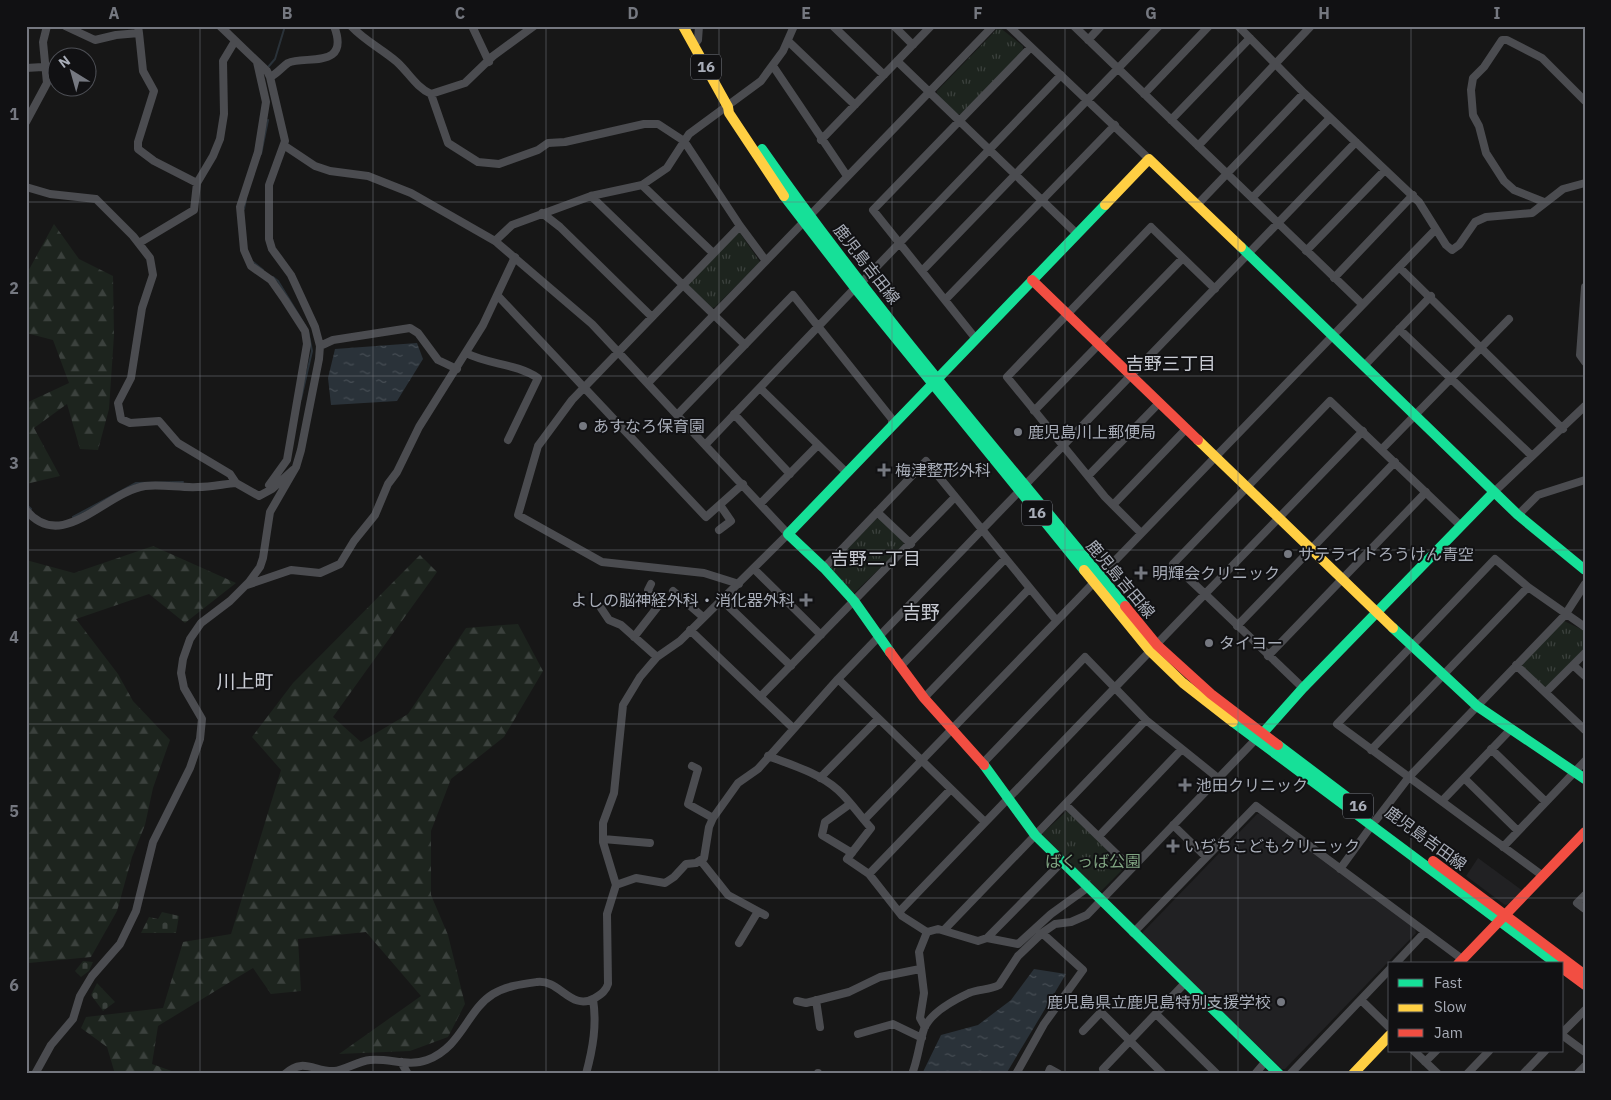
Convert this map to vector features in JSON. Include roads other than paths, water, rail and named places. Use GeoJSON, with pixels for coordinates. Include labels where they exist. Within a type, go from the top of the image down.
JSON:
{"type":"FeatureCollection","features":[{"type":"Feature","properties":{"kind":"street"},"geometry":{"type":"LineString","coordinates":[[26,122],[47,83],[42,42],[47,26]]}},
{"type":"Feature","properties":{"kind":"street"},"geometry":{"type":"LineString","coordinates":[[65,26],[95,40],[138,30],[143,71],[154,91],[138,142],[138,149],[154,161],[197,183]]}},
{"type":"Feature","properties":{"kind":"street"},"geometry":{"type":"LineString","coordinates":[[35,1074],[51,1045],[73,1019],[80,996],[92,976],[120,944],[136,911],[158,831],[195,756],[202,720],[184,688],[181,673],[182,659],[201,623],[245,586],[256,573],[263,558],[270,512],[296,467],[320,346],[315,327],[299,292],[272,249],[269,239],[269,185],[285,146],[270,78],[257,62],[220,26]]}},
{"type":"Feature","properties":{"kind":"street"},"geometry":{"type":"LineString","coordinates":[[270,78],[290,62],[320,60],[333,53],[337,45],[334,26]]}},
{"type":"Feature","properties":{"kind":"street"},"geometry":{"type":"LineString","coordinates":[[351,26],[362,38],[398,63],[420,89],[431,94],[465,82],[489,62],[493,56],[534,26]]}},
{"type":"Feature","properties":{"kind":"street"},"geometry":{"type":"LineString","coordinates":[[472,26],[489,62]]}},
{"type":"Feature","properties":{"kind":"street","name":"鹿児島吉田線"},"geometry":{"type":"LineString","coordinates":[[683,26],[728,107],[730,115],[807,218],[858,285],[1153,648],[1190,676],[1258,737],[1503,918],[1585,975]]}},
{"type":"Feature","properties":{"kind":"street"},"geometry":{"type":"LineString","coordinates":[[694,46],[698,40],[700,26]]}},
{"type":"Feature","properties":{"kind":"street"},"geometry":{"type":"LineString","coordinates":[[495,241],[512,224],[591,196],[642,185],[667,168],[674,161],[689,134],[761,81],[773,66],[788,41],[794,26]]}},
{"type":"Feature","properties":{"kind":"street"},"geometry":{"type":"LineString","coordinates":[[833,26],[884,75]]}},
{"type":"Feature","properties":{"kind":"street"},"geometry":{"type":"LineString","coordinates":[[894,26],[913,45]]}},
{"type":"Feature","properties":{"kind":"street"},"geometry":{"type":"LineString","coordinates":[[821,140],[931,26]]}},
{"type":"Feature","properties":{"kind":"street"},"geometry":{"type":"LineString","coordinates":[[648,383],[993,26]]}},
{"type":"Feature","properties":{"kind":"street"},"geometry":{"type":"LineString","coordinates":[[1010,26],[1518,515],[1585,570]]}},
{"type":"Feature","properties":{"kind":"street"},"geometry":{"type":"LineString","coordinates":[[1074,26],[1362,304]]}},
{"type":"Feature","properties":{"kind":"street"},"geometry":{"type":"LineString","coordinates":[[1088,40],[1101,26]]}},
{"type":"Feature","properties":{"kind":"street"},"geometry":{"type":"LineString","coordinates":[[922,271],[1159,26]]}},
{"type":"Feature","properties":{"kind":"street"},"geometry":{"type":"LineString","coordinates":[[1144,94],[1208,26]]}},
{"type":"Feature","properties":{"kind":"street"},"geometry":{"type":"LineString","coordinates":[[1238,26],[1304,93],[1413,196],[1446,245],[1452,250],[1460,245],[1475,222],[1486,217],[1526,215],[1538,209],[1544,202],[1563,189],[1585,183]]}},
{"type":"Feature","properties":{"kind":"street"},"geometry":{"type":"LineString","coordinates":[[1198,146],[1310,26]]}},
{"type":"Feature","properties":{"kind":"street"},"geometry":{"type":"LineString","coordinates":[[1171,120],[1250,38]]}},
{"type":"Feature","properties":{"kind":"street"},"geometry":{"type":"LineString","coordinates":[[1544,202],[1508,186],[1486,153],[1480,126],[1473,115],[1471,90],[1473,78],[1484,67],[1502,40],[1507,40],[1542,58],[1585,101]]}},
{"type":"Feature","properties":{"kind":"street"},"geometry":{"type":"LineString","coordinates":[[139,243],[194,210],[197,183],[213,156],[220,139],[224,114],[223,61],[235,41]]}},
{"type":"Feature","properties":{"kind":"street"},"geometry":{"type":"LineString","coordinates":[[788,41],[855,105]]}},
{"type":"Feature","properties":{"kind":"street"},"geometry":{"type":"LineString","coordinates":[[976,339],[873,210],[1031,47]]}},
{"type":"Feature","properties":{"kind":"street"},"geometry":{"type":"LineString","coordinates":[[897,61],[1077,234]]}},
{"type":"Feature","properties":{"kind":"street"},"geometry":{"type":"LineString","coordinates":[[257,62],[266,102],[258,152],[240,207],[244,250],[251,266],[271,280],[285,300],[305,331],[307,344],[287,460],[275,479],[259,496]]}},
{"type":"Feature","properties":{"kind":"street"},"geometry":{"type":"LineString","coordinates":[[773,66],[847,176]]}},
{"type":"Feature","properties":{"kind":"street"},"geometry":{"type":"LineString","coordinates":[[26,68],[44,67]]}},
{"type":"Feature","properties":{"kind":"street"},"geometry":{"type":"LineString","coordinates":[[706,444],[1062,75]]}},
{"type":"Feature","properties":{"kind":"street"},"geometry":{"type":"LineString","coordinates":[[1197,205],[1304,93]]}},
{"type":"Feature","properties":{"kind":"street"},"geometry":{"type":"LineString","coordinates":[[431,94],[448,143],[478,162],[499,164],[538,150],[548,143],[565,142],[649,123],[663,126],[684,141],[740,226],[766,261]]}},
{"type":"Feature","properties":{"kind":"street"},"geometry":{"type":"LineString","coordinates":[[1252,198],[1330,118]]}},
{"type":"Feature","properties":{"kind":"street"},"geometry":{"type":"LineString","coordinates":[[945,300],[1115,125]]}},
{"type":"Feature","properties":{"kind":"street"},"geometry":{"type":"LineString","coordinates":[[616,885],[636,878],[665,883],[674,877],[686,864],[701,860],[707,853],[709,827],[713,818],[738,783],[758,769],[838,679],[1356,142]]}},
{"type":"Feature","properties":{"kind":"street"},"geometry":{"type":"LineString","coordinates":[[285,146],[315,166],[330,171],[368,176],[411,193],[495,241],[592,324],[788,534],[824,568],[854,601],[900,667],[924,698],[983,763],[1035,835],[1061,863],[1279,1074]]}},
{"type":"Feature","properties":{"kind":"street"},"geometry":{"type":"LineString","coordinates":[[285,1074],[293,1067],[302,1064],[337,1072],[353,1063],[372,1060],[416,1063],[435,1056],[460,1036],[483,1002],[502,990],[544,982],[577,1001],[593,999],[602,994],[608,984],[608,914],[614,898],[616,885],[603,839],[603,823],[614,793],[623,705],[640,677],[657,657],[690,630],[754,569],[1149,159]]}},
{"type":"Feature","properties":{"kind":"street"},"geometry":{"type":"LineString","coordinates":[[1306,251],[1385,170]]}},
{"type":"Feature","properties":{"kind":"street"},"geometry":{"type":"LineString","coordinates":[[642,185],[713,253]]}},
{"type":"Feature","properties":{"kind":"street"},"geometry":{"type":"LineString","coordinates":[[26,187],[50,194],[96,199],[115,216],[150,258],[152,275],[142,308],[131,378],[118,403],[121,419],[130,423],[159,421],[178,443],[230,474],[236,483],[259,496]]}},
{"type":"Feature","properties":{"kind":"street"},"geometry":{"type":"LineString","coordinates":[[591,196],[745,345]]}},
{"type":"Feature","properties":{"kind":"street"},"geometry":{"type":"LineString","coordinates":[[1334,278],[1413,196]]}},
{"type":"Feature","properties":{"kind":"street"},"geometry":{"type":"LineString","coordinates":[[542,213],[560,227],[652,317]]}},
{"type":"Feature","properties":{"kind":"street"},"geometry":{"type":"LineString","coordinates":[[739,584],[704,573],[602,562],[518,515],[538,446],[572,400],[740,226]]}},
{"type":"Feature","properties":{"kind":"street"},"geometry":{"type":"LineString","coordinates":[[1141,533],[1088,476],[1007,377],[1151,226],[1215,289]]}},
{"type":"Feature","properties":{"kind":"street"},"geometry":{"type":"LineString","coordinates":[[864,820],[1436,229]]}},
{"type":"Feature","properties":{"kind":"street"},"geometry":{"type":"LineString","coordinates":[[245,586],[291,570],[320,573],[340,564],[354,541],[375,515],[388,484],[398,472],[419,427],[456,370],[498,296],[515,257]]}},
{"type":"Feature","properties":{"kind":"street"},"geometry":{"type":"LineString","coordinates":[[1034,411],[1183,258]]}},
{"type":"Feature","properties":{"kind":"street"},"geometry":{"type":"LineString","coordinates":[[1399,267],[1431,296],[1563,429]]}},
{"type":"Feature","properties":{"kind":"street"},"geometry":{"type":"LineString","coordinates":[[1032,280],[1442,676],[1476,706],[1585,778]]}},
{"type":"Feature","properties":{"kind":"street"},"geometry":{"type":"LineString","coordinates":[[1585,287],[1580,355],[1585,362]]}},
{"type":"Feature","properties":{"kind":"street"},"geometry":{"type":"LineString","coordinates":[[677,415],[793,295],[892,419],[892,426]]}},
{"type":"Feature","properties":{"kind":"street"},"geometry":{"type":"LineString","coordinates":[[498,296],[706,516],[743,484]]}},
{"type":"Feature","properties":{"kind":"street"},"geometry":{"type":"LineString","coordinates":[[1364,366],[1431,296]]}},
{"type":"Feature","properties":{"kind":"street"},"geometry":{"type":"LineString","coordinates":[[1382,449],[1509,319]]}},
{"type":"Feature","properties":{"kind":"street"},"geometry":{"type":"LineString","coordinates":[[320,346],[333,340],[410,328],[418,333],[438,360],[456,370]]}},
{"type":"Feature","properties":{"kind":"street"},"geometry":{"type":"LineString","coordinates":[[1399,329],[1532,456]]}},
{"type":"Feature","properties":{"kind":"street"},"geometry":{"type":"LineString","coordinates":[[466,353],[489,362],[525,369],[538,378],[508,440]]}},
{"type":"Feature","properties":{"kind":"street"},"geometry":{"type":"LineString","coordinates":[[760,388],[847,473]]}},
{"type":"Feature","properties":{"kind":"street"},"geometry":{"type":"LineString","coordinates":[[1303,688],[1173,564],[1330,401],[1363,430],[1461,526]]}},
{"type":"Feature","properties":{"kind":"street"},"geometry":{"type":"LineString","coordinates":[[1088,476],[1159,403]]}},
{"type":"Feature","properties":{"kind":"street"},"geometry":{"type":"LineString","coordinates":[[912,1074],[920,1054],[925,1027],[942,1010],[971,992],[999,985],[1018,956],[1042,933],[1061,922],[1081,919],[1494,492],[1563,429],[1585,406]]}},
{"type":"Feature","properties":{"kind":"street"},"geometry":{"type":"LineString","coordinates":[[734,414],[790,474]]}},
{"type":"Feature","properties":{"kind":"street"},"geometry":{"type":"LineString","coordinates":[[1113,505],[1186,429]]}},
{"type":"Feature","properties":{"kind":"street"},"geometry":{"type":"LineString","coordinates":[[899,912],[1363,430]]}},
{"type":"Feature","properties":{"kind":"street"},"geometry":{"type":"LineString","coordinates":[[760,504],[818,444]]}},
{"type":"Feature","properties":{"kind":"street"},"geometry":{"type":"LineString","coordinates":[[824,568],[926,461],[1056,620]]}},
{"type":"Feature","properties":{"kind":"street"},"geometry":{"type":"LineString","coordinates":[[1238,626],[1395,462]]}},
{"type":"Feature","properties":{"kind":"street"},"geometry":{"type":"LineString","coordinates":[[259,496],[272,489],[296,467]]}},
{"type":"Feature","properties":{"kind":"street"},"geometry":{"type":"LineString","coordinates":[[1518,515],[1538,495],[1585,480]]}},
{"type":"Feature","properties":{"kind":"street"},"geometry":{"type":"LineString","coordinates":[[26,510],[40,523],[46,526],[55,526],[88,515],[118,495],[134,488],[145,486],[202,487],[236,483]]}},
{"type":"Feature","properties":{"kind":"street"},"geometry":{"type":"LineString","coordinates":[[1268,656],[1426,492]]}},
{"type":"Feature","properties":{"kind":"street"},"geometry":{"type":"LineString","coordinates":[[761,696],[955,497]]}},
{"type":"Feature","properties":{"kind":"street"},"geometry":{"type":"LineString","coordinates":[[719,530],[731,521],[720,505]]}},
{"type":"Feature","properties":{"kind":"street"},"geometry":{"type":"LineString","coordinates":[[877,512],[911,544]]}},
{"type":"Feature","properties":{"kind":"street"},"geometry":{"type":"LineString","coordinates":[[900,667],[1005,559]]}},
{"type":"Feature","properties":{"kind":"street"},"geometry":{"type":"LineString","coordinates":[[1543,876],[1337,724],[1495,559],[1528,587],[1585,628]]}},
{"type":"Feature","properties":{"kind":"street"},"geometry":{"type":"LineString","coordinates":[[754,569],[821,635]]}},
{"type":"Feature","properties":{"kind":"street"},"geometry":{"type":"LineString","coordinates":[[634,637],[660,605],[648,590],[651,584]]}},
{"type":"Feature","properties":{"kind":"street"},"geometry":{"type":"LineString","coordinates":[[1340,869],[1409,777],[1565,615],[1585,584]]}},
{"type":"Feature","properties":{"kind":"street"},"geometry":{"type":"LineString","coordinates":[[1371,750],[1528,587]]}},
{"type":"Feature","properties":{"kind":"street"},"geometry":{"type":"LineString","coordinates":[[924,698],[1029,589]]}},
{"type":"Feature","properties":{"kind":"street"},"geometry":{"type":"LineString","coordinates":[[673,591],[703,617]]}},
{"type":"Feature","properties":{"kind":"street"},"geometry":{"type":"LineString","coordinates":[[722,600],[792,666]]}},
{"type":"Feature","properties":{"kind":"street"},"geometry":{"type":"LineString","coordinates":[[601,608],[609,620],[621,625],[657,657]]}},
{"type":"Feature","properties":{"kind":"street"},"geometry":{"type":"LineString","coordinates":[[690,630],[793,728]]}},
{"type":"Feature","properties":{"kind":"street"},"geometry":{"type":"LineString","coordinates":[[1546,692],[1585,653]]}},
{"type":"Feature","properties":{"kind":"street"},"geometry":{"type":"LineString","coordinates":[[983,763],[1085,657],[1146,720],[1218,778]]}},
{"type":"Feature","properties":{"kind":"street"},"geometry":{"type":"LineString","coordinates":[[1516,665],[1585,730]]}},
{"type":"Feature","properties":{"kind":"street"},"geometry":{"type":"LineString","coordinates":[[1573,665],[1585,676]]}},
{"type":"Feature","properties":{"kind":"street"},"geometry":{"type":"LineString","coordinates":[[838,679],[985,822]]}},
{"type":"Feature","properties":{"kind":"street"},"geometry":{"type":"LineString","coordinates":[[820,778],[878,718]]}},
{"type":"Feature","properties":{"kind":"street"},"geometry":{"type":"LineString","coordinates":[[944,930],[1146,720]]}},
{"type":"Feature","properties":{"kind":"street"},"geometry":{"type":"LineString","coordinates":[[1442,801],[1510,730]]}},
{"type":"Feature","properties":{"kind":"street"},"geometry":{"type":"LineString","coordinates":[[1099,836],[1181,750]]}},
{"type":"Feature","properties":{"kind":"street"},"geometry":{"type":"LineString","coordinates":[[1491,750],[1546,802]]}},
{"type":"Feature","properties":{"kind":"street"},"geometry":{"type":"LineString","coordinates":[[768,756],[820,778],[837,790],[850,804],[871,828],[847,859],[869,874],[908,921],[927,932],[944,930],[978,941],[987,938],[1061,863]]}},
{"type":"Feature","properties":{"kind":"street"},"geometry":{"type":"LineString","coordinates":[[1503,847],[1585,761]]}},
{"type":"Feature","properties":{"kind":"street"},"geometry":{"type":"LineString","coordinates":[[692,766],[698,769],[688,804],[713,818]]}},
{"type":"Feature","properties":{"kind":"street"},"geometry":{"type":"LineString","coordinates":[[1464,778],[1518,831]]}},
{"type":"Feature","properties":{"kind":"street"},"geometry":{"type":"LineString","coordinates":[[869,874],[952,789]]}},
{"type":"Feature","properties":{"kind":"street"},"geometry":{"type":"LineString","coordinates":[[850,804],[825,822],[822,835],[852,853]]}},
{"type":"Feature","properties":{"kind":"street"},"geometry":{"type":"LineString","coordinates":[[1066,805],[1131,868]]}},
{"type":"Feature","properties":{"kind":"street"},"geometry":{"type":"LineString","coordinates":[[1133,933],[1256,806],[1425,932],[1460,962],[1585,832]]}},
{"type":"Feature","properties":{"kind":"street"},"geometry":{"type":"LineString","coordinates":[[1173,825],[1206,857]]}},
{"type":"Feature","properties":{"kind":"street"},"geometry":{"type":"LineString","coordinates":[[603,839],[650,843]]}},
{"type":"Feature","properties":{"kind":"street"},"geometry":{"type":"LineString","coordinates":[[701,860],[728,895],[761,914],[739,943]]}},
{"type":"Feature","properties":{"kind":"street"},"geometry":{"type":"LineString","coordinates":[[987,938],[1018,944],[1051,914],[1087,888]]}},
{"type":"Feature","properties":{"kind":"street"},"geometry":{"type":"LineString","coordinates":[[1585,895],[1577,903],[1585,909]]}},
{"type":"Feature","properties":{"kind":"street","name":"鹿児島吉田線"},"geometry":{"type":"LineString","coordinates":[[1503,918],[1555,962]]}},
{"type":"Feature","properties":{"kind":"street"},"geometry":{"type":"LineString","coordinates":[[925,1027],[920,1018],[924,993],[919,952],[927,932]]}},
{"type":"Feature","properties":{"kind":"street"},"geometry":{"type":"LineString","coordinates":[[1397,962],[1425,932]]}},
{"type":"Feature","properties":{"kind":"street"},"geometry":{"type":"LineString","coordinates":[[1016,1074],[1044,1024],[1083,970],[1042,933]]}},
{"type":"Feature","properties":{"kind":"street"},"geometry":{"type":"LineString","coordinates":[[798,1001],[806,1002],[856,990],[880,977],[920,969]]}},
{"type":"Feature","properties":{"kind":"street"},"geometry":{"type":"LineString","coordinates":[[1564,969],[1585,985]]}},
{"type":"Feature","properties":{"kind":"street"},"geometry":{"type":"LineString","coordinates":[[1290,1074],[1388,971]]}},
{"type":"Feature","properties":{"kind":"street"},"geometry":{"type":"LineString","coordinates":[[1103,1072],[1185,983]]}},
{"type":"Feature","properties":{"kind":"street"},"geometry":{"type":"LineString","coordinates":[[586,1074],[594,1047],[595,1013],[593,999]]}},
{"type":"Feature","properties":{"kind":"street"},"geometry":{"type":"LineString","coordinates":[[816,1000],[820,1027]]}},
{"type":"Feature","properties":{"kind":"street"},"geometry":{"type":"LineString","coordinates":[[1361,1000],[1388,1026]]}},
{"type":"Feature","properties":{"kind":"street"},"geometry":{"type":"LineString","coordinates":[[1564,1032],[1585,1010]]}},
{"type":"Feature","properties":{"kind":"street"},"geometry":{"type":"LineString","coordinates":[[1083,1031],[1101,1012],[1163,1074]]}},
{"type":"Feature","properties":{"kind":"street"},"geometry":{"type":"LineString","coordinates":[[1156,1014],[1217,1074]]}},
{"type":"Feature","properties":{"kind":"street"},"geometry":{"type":"LineString","coordinates":[[858,1034],[893,1024],[922,1038]]}},
{"type":"Feature","properties":{"kind":"street"},"geometry":{"type":"LineString","coordinates":[[1564,1036],[1585,1052]]}},
{"type":"Feature","properties":{"kind":"street"},"geometry":{"type":"LineString","coordinates":[[1356,1073],[1388,1037]]}},
{"type":"Feature","properties":{"kind":"street"},"geometry":{"type":"LineString","coordinates":[[1415,1052],[1437,1074]]}},
{"type":"Feature","properties":{"kind":"street"},"geometry":{"type":"LineString","coordinates":[[1425,1062],[1435,1052]]}},
{"type":"Feature","properties":{"kind":"street"},"geometry":{"type":"LineString","coordinates":[[1467,1074],[1488,1052]]}},
{"type":"Feature","properties":{"kind":"street"},"geometry":{"type":"LineString","coordinates":[[1523,1074],[1544,1052]]}},
{"type":"Feature","properties":{"kind":"street"},"geometry":{"type":"LineString","coordinates":[[1255,1074],[1266,1061]]}},
{"type":"Feature","properties":{"kind":"street"},"geometry":{"type":"LineString","coordinates":[[401,1062],[408,1074]]}},
{"type":"Feature","properties":{"kind":"street"},"geometry":{"type":"LineString","coordinates":[[1577,1074],[1585,1066]]}},
{"type":"Feature","properties":{"kind":"street"},"geometry":{"type":"LineString","coordinates":[[1048,1074],[1050,1070],[1059,1074]]}},
{"type":"Feature","properties":{"kind":"water"},"geometry":{"type":"Polygon","coordinates":[[[417,343],[423,359],[397,401],[331,405],[328,378],[335,349],[417,343]]]}},
{"type":"Feature","properties":{"kind":"water"},"geometry":{"type":"Polygon","coordinates":[[[1034,969],[1066,974],[1006,1074],[922,1074],[941,1035],[978,1025],[1011,1000],[1034,969]]]}},
{"type":"Feature","properties":{"kind":"waterway"},"geometry":{"type":"LineString","coordinates":[[269,66],[275,59],[285,26]]}},
{"type":"Feature","properties":{"kind":"waterway"},"geometry":{"type":"LineString","coordinates":[[261,154],[268,120]]}},
{"type":"Feature","properties":{"kind":"waterway"},"geometry":{"type":"LineString","coordinates":[[244,209],[246,199]]}},
{"type":"Feature","properties":{"kind":"waterway"},"geometry":{"type":"LineString","coordinates":[[253,262],[263,270]]}},
{"type":"Feature","properties":{"kind":"waterway"},"geometry":{"type":"LineString","coordinates":[[273,277],[278,281],[306,327]]}},
{"type":"Feature","properties":{"kind":"waterway"},"geometry":{"type":"LineString","coordinates":[[301,399],[312,351],[308,331]]}},
{"type":"Feature","properties":{"kind":"waterway"},"geometry":{"type":"LineString","coordinates":[[73,517],[136,483],[183,482]]}},
{"type":"Feature","properties":{"kind":"waterway"},"geometry":{"type":"LineString","coordinates":[[26,504],[31,509]]}},
{"type":"Feature","properties":{"kind":"place","name":"あすなろ保育園"},"geometry":{"type":"Point","coordinates":[583,426]}},
{"type":"Feature","properties":{"kind":"place","name":"鹿児島川上郵便局"},"geometry":{"type":"Point","coordinates":[1018,432]}},
{"type":"Feature","properties":{"kind":"place","name":"梅津整形外科"},"geometry":{"type":"Point","coordinates":[884,470]}},
{"type":"Feature","properties":{"kind":"place","name":"サテライトろうけん青空"},"geometry":{"type":"Point","coordinates":[1288,554]}},
{"type":"Feature","properties":{"kind":"place","name":"明輝会クリニック"},"geometry":{"type":"Point","coordinates":[1141,573]}},
{"type":"Feature","properties":{"kind":"place","name":"よしの脳神経外科・消化器外科"},"geometry":{"type":"Point","coordinates":[806,600]}},
{"type":"Feature","properties":{"kind":"place","name":"タイヨー"},"geometry":{"type":"Point","coordinates":[1209,643]}},
{"type":"Feature","properties":{"kind":"place","name":"池田クリニック"},"geometry":{"type":"Point","coordinates":[1185,785]}},
{"type":"Feature","properties":{"kind":"place","name":"いぢちこどもクリニック"},"geometry":{"type":"Point","coordinates":[1173,846]}},
{"type":"Feature","properties":{"kind":"place","name":"鹿児島県立鹿児島特別支援学校"},"geometry":{"type":"Point","coordinates":[1281,1002]}},
{"type":"Feature","properties":{"kind":"district","name":"吉野三丁目"},"geometry":{"type":"Point","coordinates":[1171,364]}},
{"type":"Feature","properties":{"kind":"district","name":"吉野二丁目"},"geometry":{"type":"Point","coordinates":[876,559]}},
{"type":"Feature","properties":{"kind":"district","name":"吉野"},"geometry":{"type":"Point","coordinates":[921,612]}},
{"type":"Feature","properties":{"kind":"district","name":"川上町"},"geometry":{"type":"Point","coordinates":[245,681]}},
{"type":"Feature","properties":{"kind":"park label","name":"ばくっば公園"},"geometry":{"type":"Point","coordinates":[1093,861]}}]}
